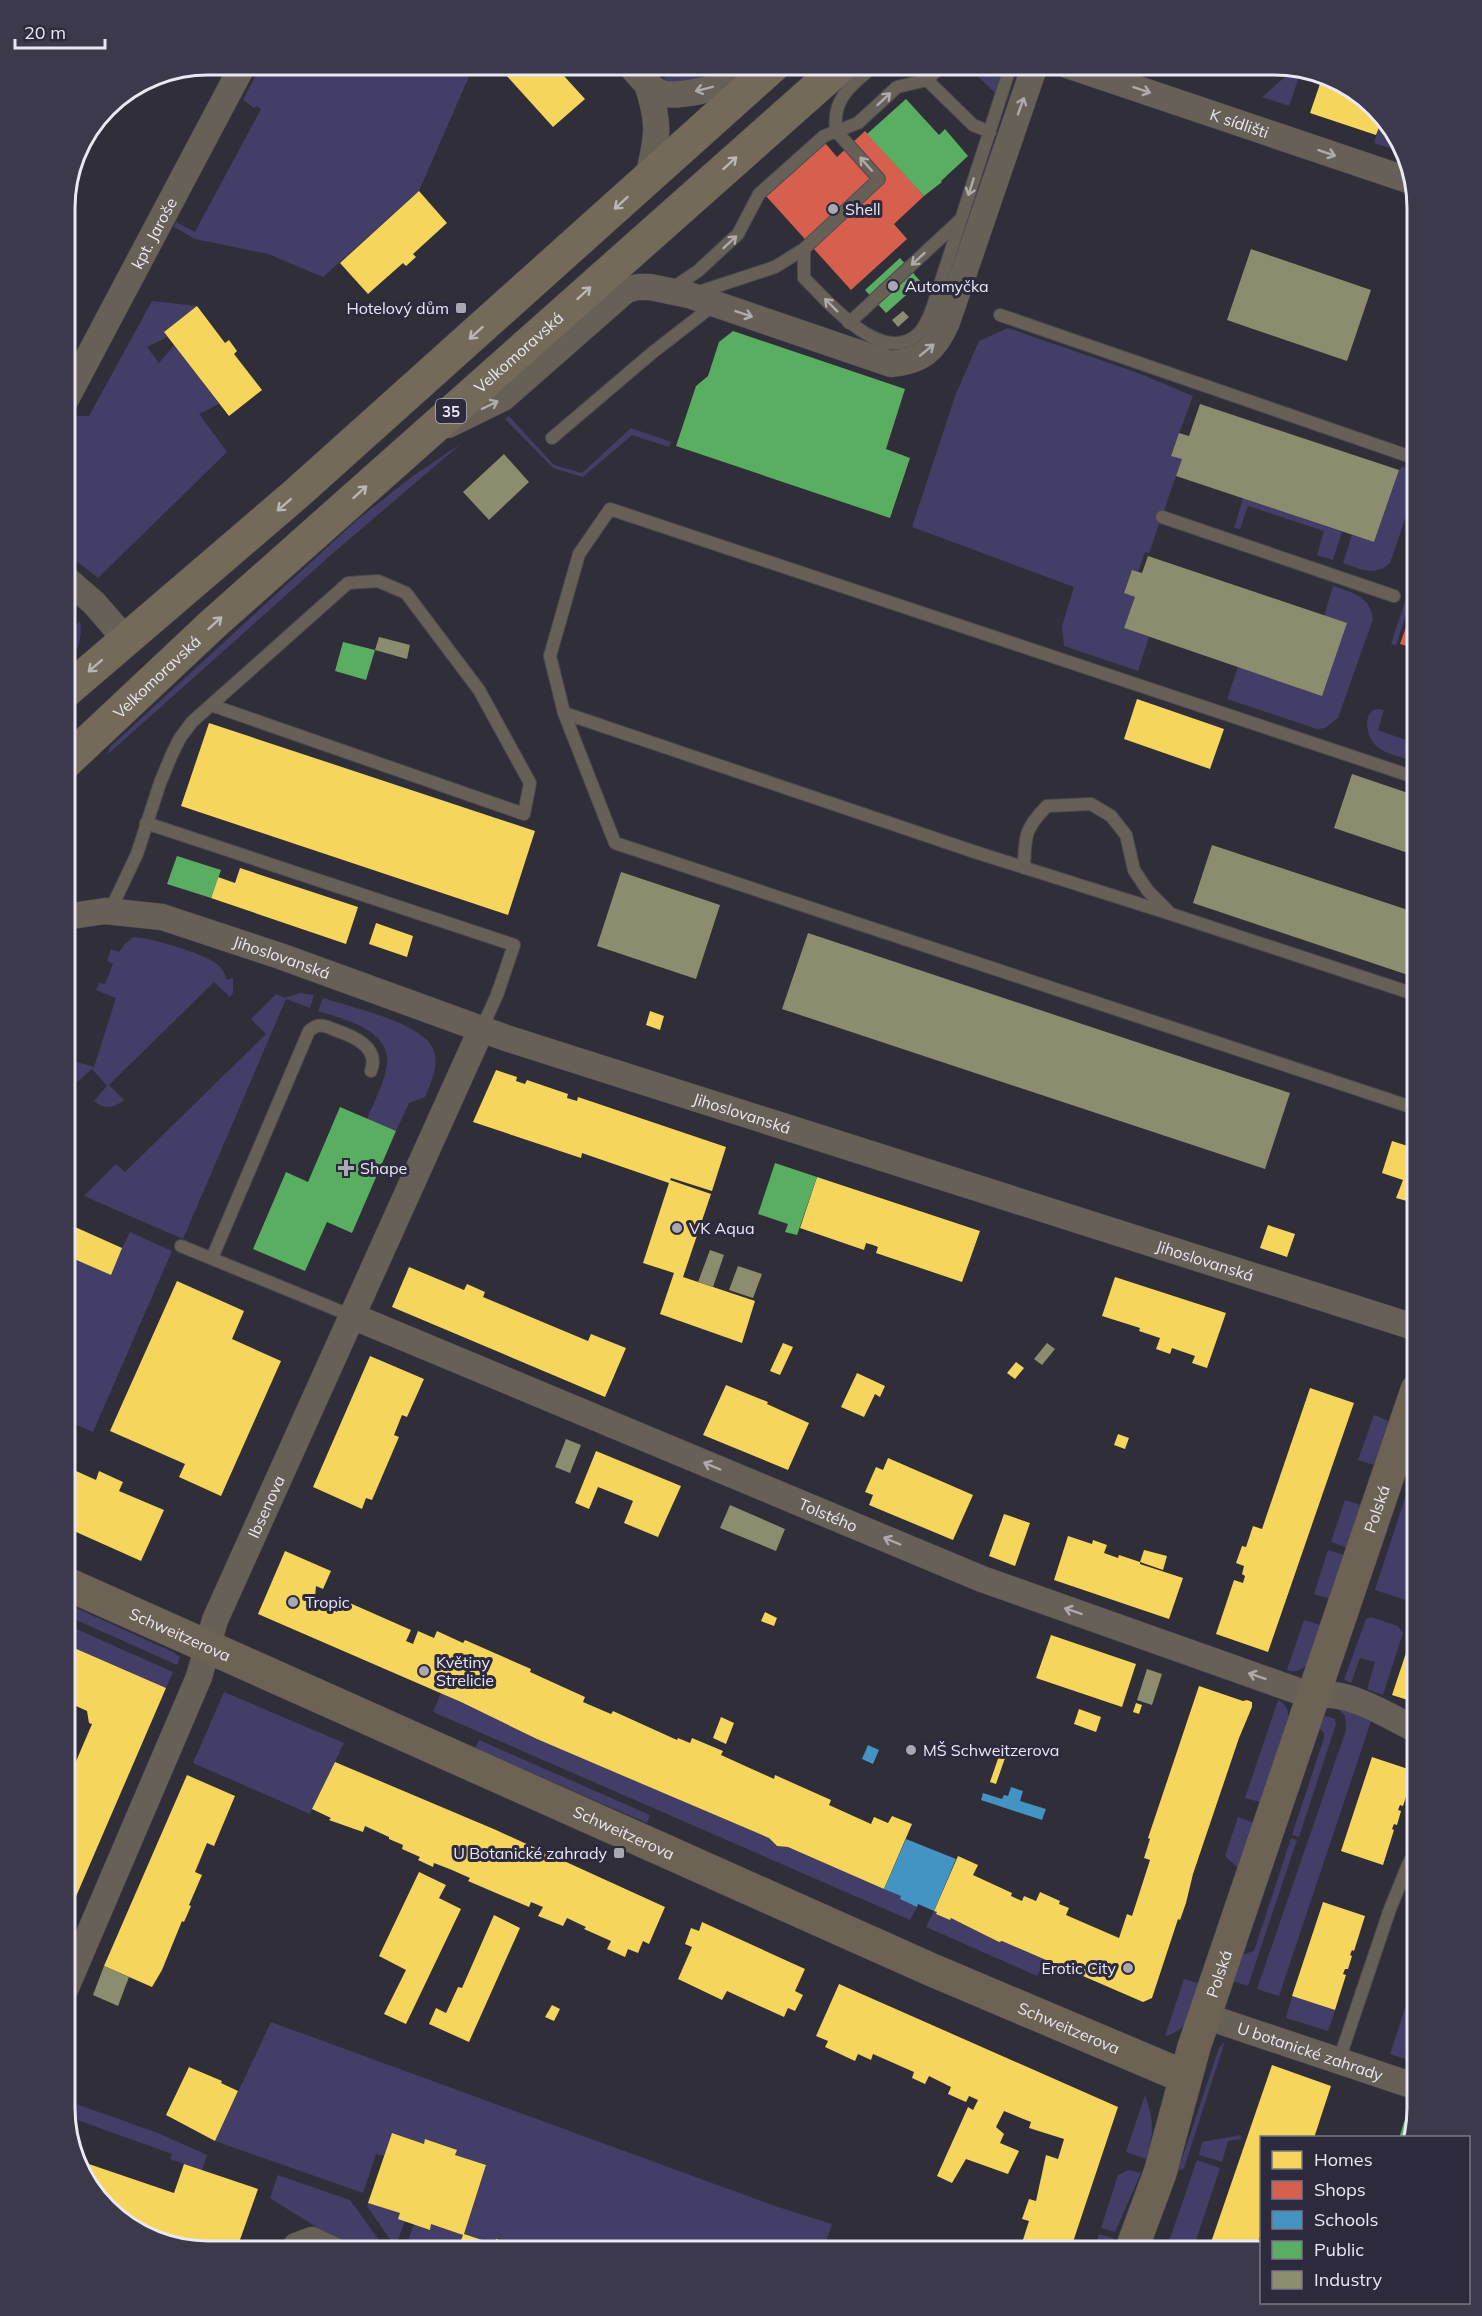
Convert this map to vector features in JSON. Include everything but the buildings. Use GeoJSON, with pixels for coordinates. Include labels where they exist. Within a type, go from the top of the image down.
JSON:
{"type":"FeatureCollection","features":[{"type":"Feature","properties":{"kind":"main road","name":"35"},"geometry":{"type":"LineString","coordinates":[[75,683],[296,494],[761,75]]}},
{"type":"Feature","properties":{"kind":"main road","name":"Velkomoravská"},"geometry":{"type":"LineString","coordinates":[[75,754],[214,623],[831,75]]}},
{"type":"Feature","properties":{"kind":"street","name":"kpt. Jaroše"},"geometry":{"type":"LineString","coordinates":[[75,383],[237,75]]}},
{"type":"Feature","properties":{"kind":"street"},"geometry":{"type":"LineString","coordinates":[[639,75],[659,92],[681,94],[749,75]]}},
{"type":"Feature","properties":{"kind":"street"},"geometry":{"type":"LineString","coordinates":[[419,440],[503,398],[626,290],[638,287],[678,293],[715,304],[891,364],[906,363],[927,353],[940,338],[947,322],[998,140],[1030,75]]}},
{"type":"Feature","properties":{"kind":"street","name":"K sídlišti"},"geometry":{"type":"LineString","coordinates":[[1097,75],[1403,178]]}},
{"type":"Feature","properties":{"kind":"street"},"geometry":{"type":"LineString","coordinates":[[647,84],[656,109],[658,133],[648,178]]}},
{"type":"Feature","properties":{"kind":"street"},"geometry":{"type":"LineString","coordinates":[[75,587],[94,603],[126,640]]}},
{"type":"Feature","properties":{"kind":"street","name":"Jihoslovanská"},"geometry":{"type":"LineString","coordinates":[[75,916],[110,911],[162,917],[280,956],[481,1030],[1407,1325]]}},
{"type":"Feature","properties":{"kind":"street","name":"Ibsenova"},"geometry":{"type":"LineString","coordinates":[[75,1964],[199,1677],[215,1620],[481,1030]]}},
{"type":"Feature","properties":{"kind":"street","name":"Tolstého"},"geometry":{"type":"LineString","coordinates":[[352,1316],[982,1579],[1312,1696]]}},
{"type":"Feature","properties":{"kind":"street","name":"Polská"},"geometry":{"type":"LineString","coordinates":[[1135,2241],[1160,2173],[1185,2077],[1205,2016],[1407,1422]]}},
{"type":"Feature","properties":{"kind":"street","name":"Schweitzerova"},"geometry":{"type":"LineString","coordinates":[[75,1588],[921,1965],[1185,2077]]}},
{"type":"Feature","properties":{"kind":"street"},"geometry":{"type":"LineString","coordinates":[[1312,1696],[1332,1695],[1380,1711],[1407,1724]]}},
{"type":"Feature","properties":{"kind":"street","name":"U botanické zahrady"},"geometry":{"type":"LineString","coordinates":[[1205,2016],[1407,2082]]}},
{"type":"Feature","properties":{"kind":"lane"},"geometry":{"type":"LineString","coordinates":[[678,293],[775,267],[804,249],[879,179],[836,130],[836,109],[841,97],[864,75]]}},
{"type":"Feature","properties":{"kind":"lane"},"geometry":{"type":"LineString","coordinates":[[678,293],[738,234],[759,194],[824,136],[858,123],[897,87],[927,80],[932,75]]}},
{"type":"Feature","properties":{"kind":"lane"},"geometry":{"type":"LineString","coordinates":[[804,249],[804,278],[849,323],[868,336],[886,342],[905,341],[920,333],[931,312],[961,220],[998,140],[1009,75]]}},
{"type":"Feature","properties":{"kind":"lane"},"geometry":{"type":"LineString","coordinates":[[927,80],[973,125],[998,140]]}},
{"type":"Feature","properties":{"kind":"lane"},"geometry":{"type":"LineString","coordinates":[[849,323],[961,220]]}},
{"type":"Feature","properties":{"kind":"lane"},"geometry":{"type":"LineString","coordinates":[[552,438],[652,352],[715,304]]}},
{"type":"Feature","properties":{"kind":"lane"},"geometry":{"type":"LineString","coordinates":[[1000,315],[1407,455]]}},
{"type":"Feature","properties":{"kind":"lane"},"geometry":{"type":"LineString","coordinates":[[1407,774],[610,509],[579,554],[550,656],[564,713],[615,843],[1407,1105]]}},
{"type":"Feature","properties":{"kind":"lane"},"geometry":{"type":"LineString","coordinates":[[1162,517],[1394,596]]}},
{"type":"Feature","properties":{"kind":"lane"},"geometry":{"type":"LineString","coordinates":[[110,911],[137,854],[160,783],[180,738],[192,722],[211,705],[348,583],[378,581],[406,593],[479,690],[530,783],[524,814],[211,705]]}},
{"type":"Feature","properties":{"kind":"lane"},"geometry":{"type":"LineString","coordinates":[[564,713],[1024,868],[1407,991]]}},
{"type":"Feature","properties":{"kind":"lane"},"geometry":{"type":"LineString","coordinates":[[1024,868],[1025,839],[1031,821],[1047,806],[1091,804],[1111,816],[1126,835],[1134,870],[1148,891],[1171,914]]}},
{"type":"Feature","properties":{"kind":"lane"},"geometry":{"type":"LineString","coordinates":[[146,823],[514,945],[497,995],[481,1030]]}},
{"type":"Feature","properties":{"kind":"lane"},"geometry":{"type":"LineString","coordinates":[[212,1258],[303,1040],[309,1031],[316,1026],[322,1026],[352,1036],[362,1042],[369,1048],[373,1057],[371,1071]]}},
{"type":"Feature","properties":{"kind":"lane"},"geometry":{"type":"LineString","coordinates":[[181,1246],[352,1316]]}},
{"type":"Feature","properties":{"kind":"lane"},"geometry":{"type":"LineString","coordinates":[[1339,2060],[1407,1866]]}},
{"type":"Feature","properties":{"kind":"shaded area"},"geometry":{"type":"Polygon","coordinates":[[[256,75],[470,75],[419,191],[323,277],[268,254],[195,239],[174,227],[176,222],[195,232],[261,109],[256,106],[254,108],[243,100],[256,75]]]}},
{"type":"Feature","properties":{"kind":"shaded area"},"geometry":{"type":"Polygon","coordinates":[[[667,75],[702,75],[684,83],[663,79],[667,75]]]}},
{"type":"Feature","properties":{"kind":"shaded area"},"geometry":{"type":"Polygon","coordinates":[[[976,75],[1001,75],[995,93],[976,75]]]}},
{"type":"Feature","properties":{"kind":"shaded area"},"geometry":{"type":"Polygon","coordinates":[[[1286,76],[1299,78],[1289,106],[1262,97],[1286,76]]]}},
{"type":"Feature","properties":{"kind":"shaded area"},"geometry":{"type":"Polygon","coordinates":[[[1380,127],[1393,149],[1374,143],[1380,127]]]}},
{"type":"Feature","properties":{"kind":"shaded area"},"geometry":{"type":"Polygon","coordinates":[[[152,301],[197,306],[164,332],[167,337],[147,347],[159,363],[174,345],[219,404],[199,414],[227,452],[98,578],[75,560],[75,416],[89,416],[152,301]]]}},
{"type":"Feature","properties":{"kind":"shaded area"},"geometry":{"type":"Polygon","coordinates":[[[1008,328],[1138,373],[1193,396],[1171,455],[1182,459],[1149,553],[1145,552],[1138,572],[1132,570],[1124,593],[1135,597],[1124,628],[1149,637],[1138,671],[1064,646],[1062,626],[1074,587],[912,527],[955,396],[979,341],[1008,328]]]}},
{"type":"Feature","properties":{"kind":"shaded area"},"geometry":{"type":"Polygon","coordinates":[[[509,416],[554,465],[582,473],[631,428],[671,442],[669,447],[632,435],[583,477],[553,468],[505,419],[509,416]]]}},
{"type":"Feature","properties":{"kind":"shaded area"},"geometry":{"type":"Polygon","coordinates":[[[462,443],[332,554],[107,755],[110,747],[358,519],[413,476],[462,443]]]}},
{"type":"Feature","properties":{"kind":"shaded area"},"geometry":{"type":"Polygon","coordinates":[[[1403,466],[1407,469],[1407,513],[1390,563],[1373,571],[1343,563],[1352,535],[1374,542],[1399,470],[1403,466]]]}},
{"type":"Feature","properties":{"kind":"shaded area"},"geometry":{"type":"Polygon","coordinates":[[[1243,498],[1342,532],[1333,560],[1317,555],[1324,531],[1248,506],[1240,529],[1234,528],[1243,498]]]}},
{"type":"Feature","properties":{"kind":"shaded area"},"geometry":{"type":"Polygon","coordinates":[[[1333,586],[1354,593],[1364,600],[1373,619],[1338,718],[1325,728],[1317,729],[1227,699],[1238,667],[1324,616],[1333,586]]]}},
{"type":"Feature","properties":{"kind":"shaded area"},"geometry":{"type":"Polygon","coordinates":[[[1407,595],[1407,612],[1396,645],[1391,644],[1407,595]]]}},
{"type":"Feature","properties":{"kind":"shaded area"},"geometry":{"type":"Polygon","coordinates":[[[80,621],[81,633],[75,651],[75,625],[80,621]]]}},
{"type":"Feature","properties":{"kind":"shaded area"},"geometry":{"type":"Polygon","coordinates":[[[1384,710],[1378,730],[1407,740],[1407,759],[1383,751],[1372,740],[1368,732],[1367,719],[1372,711],[1384,710]]]}},
{"type":"Feature","properties":{"kind":"shaded area"},"geometry":{"type":"Polygon","coordinates":[[[133,937],[151,940],[211,960],[220,967],[227,980],[233,978],[233,993],[230,997],[214,982],[109,1085],[124,1100],[117,1105],[106,1107],[94,1101],[107,1086],[92,1069],[77,1082],[75,1061],[94,1067],[116,998],[96,990],[99,983],[105,984],[113,964],[107,961],[111,949],[119,952],[133,937]]]}},
{"type":"Feature","properties":{"kind":"shaded area"},"geometry":{"type":"Polygon","coordinates":[[[300,993],[314,995],[310,1008],[286,999],[183,1239],[84,1196],[116,1164],[125,1172],[266,1034],[251,1019],[276,994],[285,998],[300,993]]]}},
{"type":"Feature","properties":{"kind":"shaded area"},"geometry":{"type":"Polygon","coordinates":[[[323,998],[402,1024],[428,1041],[434,1051],[435,1069],[425,1097],[409,1103],[396,1131],[367,1119],[386,1072],[386,1053],[381,1042],[374,1034],[352,1022],[318,1011],[323,998]]]}},
{"type":"Feature","properties":{"kind":"shaded area"},"geometry":{"type":"Polygon","coordinates":[[[75,1227],[122,1248],[130,1232],[172,1251],[93,1432],[75,1424],[75,1227]]]}},
{"type":"Feature","properties":{"kind":"shaded area"},"geometry":{"type":"Polygon","coordinates":[[[1374,1415],[1389,1421],[1374,1465],[1358,1460],[1374,1415]]]}},
{"type":"Feature","properties":{"kind":"shaded area"},"geometry":{"type":"Polygon","coordinates":[[[1407,1492],[1407,1600],[1375,1590],[1407,1492]]]}},
{"type":"Feature","properties":{"kind":"shaded area"},"geometry":{"type":"Polygon","coordinates":[[[1345,1500],[1361,1505],[1347,1548],[1331,1542],[1345,1500]]]}},
{"type":"Feature","properties":{"kind":"shaded area"},"geometry":{"type":"Polygon","coordinates":[[[1328,1550],[1344,1555],[1330,1599],[1314,1594],[1328,1550]]]}},
{"type":"Feature","properties":{"kind":"shaded area"},"geometry":{"type":"Polygon","coordinates":[[[75,1608],[173,1652],[180,1657],[177,1665],[75,1619],[75,1608]]]}},
{"type":"Feature","properties":{"kind":"shaded area"},"geometry":{"type":"Polygon","coordinates":[[[1371,1617],[1398,1626],[1403,1633],[1383,1695],[1367,1689],[1375,1662],[1360,1658],[1351,1683],[1344,1680],[1366,1619],[1371,1617]]]}},
{"type":"Feature","properties":{"kind":"shaded area"},"geometry":{"type":"Polygon","coordinates":[[[1304,1620],[1320,1625],[1314,1649],[1302,1669],[1287,1670],[1304,1620]]]}},
{"type":"Feature","properties":{"kind":"shaded area"},"geometry":{"type":"Polygon","coordinates":[[[75,1628],[173,1672],[166,1688],[75,1648],[75,1628]]]}},
{"type":"Feature","properties":{"kind":"shaded area"},"geometry":{"type":"Polygon","coordinates":[[[224,1692],[344,1743],[310,1814],[193,1763],[224,1692]]]}},
{"type":"Feature","properties":{"kind":"shaded area"},"geometry":{"type":"Polygon","coordinates":[[[441,1693],[537,1738],[769,1838],[776,1846],[788,1847],[901,1896],[900,1899],[917,1907],[910,1920],[433,1712],[441,1693]]]}},
{"type":"Feature","properties":{"kind":"shaded area"},"geometry":{"type":"Polygon","coordinates":[[[1278,1700],[1287,1709],[1288,1723],[1260,1802],[1245,1798],[1278,1700]]]}},
{"type":"Feature","properties":{"kind":"shaded area"},"geometry":{"type":"Polygon","coordinates":[[[1337,1708],[1372,1718],[1279,1996],[1257,1989],[1346,1730],[1345,1716],[1337,1708]]]}},
{"type":"Feature","properties":{"kind":"shaded area"},"geometry":{"type":"Polygon","coordinates":[[[1323,1715],[1335,1719],[1336,1724],[1299,1837],[1292,1835],[1324,1738],[1324,1733],[1318,1727],[1323,1715]]]}},
{"type":"Feature","properties":{"kind":"shaded area"},"geometry":{"type":"Polygon","coordinates":[[[479,1740],[650,1815],[647,1823],[475,1748],[479,1740]]]}},
{"type":"Feature","properties":{"kind":"shaded area"},"geometry":{"type":"Polygon","coordinates":[[[1238,1817],[1254,1823],[1239,1869],[1225,1856],[1238,1817]]]}},
{"type":"Feature","properties":{"kind":"shaded area"},"geometry":{"type":"Polygon","coordinates":[[[1291,1838],[1297,1840],[1248,1986],[1233,1981],[1241,1955],[1254,1951],[1291,1838]]]}},
{"type":"Feature","properties":{"kind":"shaded area"},"geometry":{"type":"Polygon","coordinates":[[[934,1911],[950,1920],[951,1918],[986,1933],[987,1936],[999,1942],[1002,1941],[1046,1960],[1037,1976],[926,1927],[934,1911]]]}},
{"type":"Feature","properties":{"kind":"shaded area"},"geometry":{"type":"Polygon","coordinates":[[[1184,1979],[1200,1984],[1192,2009],[1180,2029],[1165,2036],[1184,1979]]]}},
{"type":"Feature","properties":{"kind":"shaded area"},"geometry":{"type":"Polygon","coordinates":[[[1292,1996],[1335,2010],[1328,2031],[1286,2018],[1292,1996]]]}},
{"type":"Feature","properties":{"kind":"shaded area"},"geometry":{"type":"Polygon","coordinates":[[[1407,2002],[1407,2060],[1390,2054],[1407,2002]]]}},
{"type":"Feature","properties":{"kind":"shaded area"},"geometry":{"type":"Polygon","coordinates":[[[271,2022],[775,2206],[832,2224],[826,2241],[502,2241],[497,2239],[485,2241],[464,2234],[486,2166],[455,2155],[456,2150],[426,2139],[424,2144],[392,2133],[384,2156],[376,2154],[363,2193],[215,2141],[271,2022]]]}},
{"type":"Feature","properties":{"kind":"shaded area"},"geometry":{"type":"Polygon","coordinates":[[[1225,2041],[1184,2168],[1178,2171],[1219,2048],[1225,2041]]]}},
{"type":"Feature","properties":{"kind":"shaded area"},"geometry":{"type":"Polygon","coordinates":[[[1145,2095],[1152,2127],[1146,2159],[1126,2152],[1145,2095]]]}},
{"type":"Feature","properties":{"kind":"shaded area"},"geometry":{"type":"Polygon","coordinates":[[[75,2104],[158,2133],[207,2155],[202,2170],[170,2159],[172,2154],[76,2119],[75,2104]]]}},
{"type":"Feature","properties":{"kind":"shaded area"},"geometry":{"type":"Polygon","coordinates":[[[1241,2135],[1241,2139],[1228,2141],[1222,2162],[1199,2155],[1202,2142],[1241,2135]]]}},
{"type":"Feature","properties":{"kind":"shaded area"},"geometry":{"type":"Polygon","coordinates":[[[1197,2160],[1220,2168],[1196,2241],[1169,2241],[1197,2160]]]}},
{"type":"Feature","properties":{"kind":"shaded area"},"geometry":{"type":"Polygon","coordinates":[[[1129,2170],[1141,2173],[1115,2232],[1101,2228],[1118,2175],[1129,2170]]]}},
{"type":"Feature","properties":{"kind":"shaded area"},"geometry":{"type":"Polygon","coordinates":[[[278,2175],[350,2200],[380,2241],[338,2241],[270,2198],[278,2175]]]}},
{"type":"Feature","properties":{"kind":"shaded area"},"geometry":{"type":"Polygon","coordinates":[[[368,2203],[400,2213],[405,2221],[398,2241],[391,2241],[367,2206],[368,2203]]]}},
{"type":"Feature","properties":{"kind":"shaded area"},"geometry":{"type":"Polygon","coordinates":[[[414,2224],[430,2229],[431,2224],[463,2235],[461,2241],[408,2241],[414,2224]]]}},
{"type":"Feature","properties":{"kind":"shaded area"},"geometry":{"type":"Polygon","coordinates":[[[1099,2234],[1113,2238],[1112,2241],[1097,2241],[1099,2234]]]}},
{"type":"Feature","properties":{"kind":"place","name":"Shell"},"geometry":{"type":"Point","coordinates":[833,209]}},
{"type":"Feature","properties":{"kind":"place","name":"Automyčka"},"geometry":{"type":"Point","coordinates":[893,286]}},
{"type":"Feature","properties":{"kind":"place","name":"Hotelový dům"},"geometry":{"type":"Point","coordinates":[461,308]}},
{"type":"Feature","properties":{"kind":"place","name":"Shape"},"geometry":{"type":"Point","coordinates":[346,1168]}},
{"type":"Feature","properties":{"kind":"place","name":"VK Aqua"},"geometry":{"type":"Point","coordinates":[677,1228]}},
{"type":"Feature","properties":{"kind":"place","name":"Tropic"},"geometry":{"type":"Point","coordinates":[293,1602]}},
{"type":"Feature","properties":{"kind":"place","name":"Květiny Strelicie"},"geometry":{"type":"Point","coordinates":[424,1671]}},
{"type":"Feature","properties":{"kind":"place","name":"MŠ Schweitzerova"},"geometry":{"type":"Point","coordinates":[911,1750]}},
{"type":"Feature","properties":{"kind":"place","name":"U Botanické zahrady"},"geometry":{"type":"Point","coordinates":[619,1853]}},
{"type":"Feature","properties":{"kind":"place","name":"Erotic City"},"geometry":{"type":"Point","coordinates":[1128,1968]}}]}
